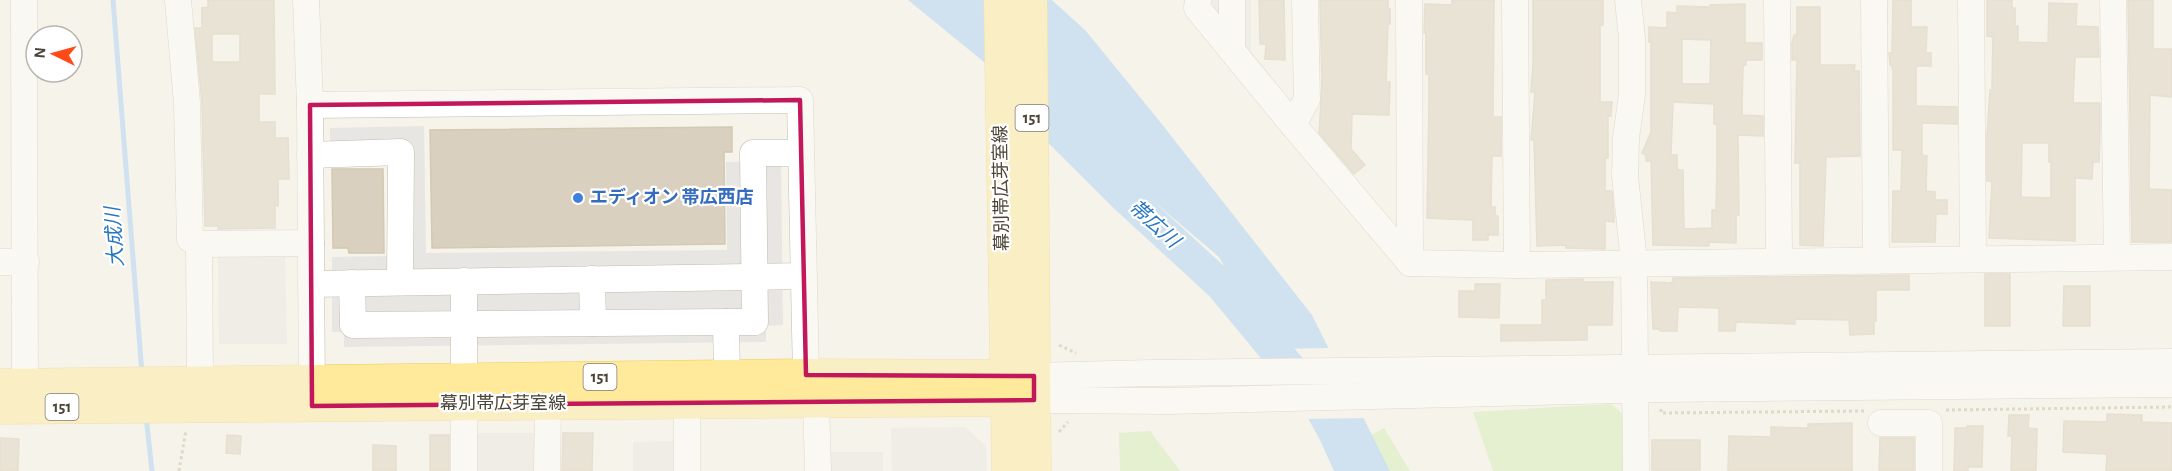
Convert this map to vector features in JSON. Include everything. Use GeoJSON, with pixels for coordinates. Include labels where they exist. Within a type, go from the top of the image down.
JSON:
{"type":"FeatureCollection","features":[{"type":"Feature","properties":{"kind":"main road","name":"幕別帯広芽室線"},"geometry":{"type":"LineString","coordinates":[[1000,0],[1002,213],[1020,388]]}},
{"type":"Feature","properties":{"kind":"main road","name":"幕別帯広芽室線"},"geometry":{"type":"LineString","coordinates":[[1020,388],[1033,237],[1031,0]]}},
{"type":"Feature","properties":{"kind":"main road","name":"幕別帯広芽室線"},"geometry":{"type":"LineString","coordinates":[[13,397],[123,395],[173,406],[312,393],[464,392],[727,376],[811,388]]}},
{"type":"Feature","properties":{"kind":"main road","name":"幕別帯広芽室線"},"geometry":{"type":"LineString","coordinates":[[173,406],[200,383],[312,393]]}},
{"type":"Feature","properties":{"kind":"main road","name":"幕別帯広芽室線"},"geometry":{"type":"LineString","coordinates":[[464,392],[548,404],[687,403],[811,388],[1020,388]]}},
{"type":"Feature","properties":{"kind":"main road"},"geometry":{"type":"LineString","coordinates":[[1008,471],[1020,388]]}},
{"type":"Feature","properties":{"kind":"main road"},"geometry":{"type":"LineString","coordinates":[[1020,388],[1035,471]]}},
{"type":"Feature","properties":{"kind":"street"},"geometry":{"type":"LineString","coordinates":[[13,397],[26,262],[24,0]]}},
{"type":"Feature","properties":{"kind":"street"},"geometry":{"type":"LineString","coordinates":[[178,0],[187,102],[190,239],[199,244],[311,243]]}},
{"type":"Feature","properties":{"kind":"street"},"geometry":{"type":"LineString","coordinates":[[306,0],[310,105],[312,393]]}},
{"type":"Feature","properties":{"kind":"street"},"geometry":{"type":"LineString","coordinates":[[1198,0],[1197,8],[1410,263],[1517,265],[2172,257]]}},
{"type":"Feature","properties":{"kind":"street"},"geometry":{"type":"LineString","coordinates":[[1232,0],[1232,50]]}},
{"type":"Feature","properties":{"kind":"street"},"geometry":{"type":"LineString","coordinates":[[1293,125],[1306,99],[1305,0]]}},
{"type":"Feature","properties":{"kind":"street"},"geometry":{"type":"LineString","coordinates":[[1409,0],[1410,263]]}},
{"type":"Feature","properties":{"kind":"street"},"geometry":{"type":"LineString","coordinates":[[1515,0],[1517,265]]}},
{"type":"Feature","properties":{"kind":"street"},"geometry":{"type":"LineString","coordinates":[[1628,0],[1632,38],[1632,94],[1626,138],[1625,177],[1634,262],[1636,471]]}},
{"type":"Feature","properties":{"kind":"street"},"geometry":{"type":"LineString","coordinates":[[1777,0],[1779,261]]}},
{"type":"Feature","properties":{"kind":"street"},"geometry":{"type":"LineString","coordinates":[[1874,0],[1876,261]]}},
{"type":"Feature","properties":{"kind":"street"},"geometry":{"type":"LineString","coordinates":[[1971,0],[1973,259]]}},
{"type":"Feature","properties":{"kind":"street"},"geometry":{"type":"LineString","coordinates":[[2113,0],[2117,257]]}},
{"type":"Feature","properties":{"kind":"street"},"geometry":{"type":"LineString","coordinates":[[310,105],[800,100],[804,276],[818,471]]}},
{"type":"Feature","properties":{"kind":"street"},"geometry":{"type":"LineString","coordinates":[[310,155],[401,152],[400,282]]}},
{"type":"Feature","properties":{"kind":"street"},"geometry":{"type":"LineString","coordinates":[[352,283],[353,326],[755,321],[753,153],[801,153]]}},
{"type":"Feature","properties":{"kind":"street"},"geometry":{"type":"LineString","coordinates":[[199,244],[200,383]]}},
{"type":"Feature","properties":{"kind":"street"},"geometry":{"type":"LineString","coordinates":[[0,262],[26,262]]}},
{"type":"Feature","properties":{"kind":"street"},"geometry":{"type":"LineString","coordinates":[[311,284],[804,276]]}},
{"type":"Feature","properties":{"kind":"street"},"geometry":{"type":"LineString","coordinates":[[592,279],[593,323]]}},
{"type":"Feature","properties":{"kind":"street"},"geometry":{"type":"LineString","coordinates":[[464,281],[464,471]]}},
{"type":"Feature","properties":{"kind":"street"},"geometry":{"type":"LineString","coordinates":[[726,322],[727,376]]}},
{"type":"Feature","properties":{"kind":"street"},"geometry":{"type":"LineString","coordinates":[[1020,388],[1169,401],[1420,394],[1634,379],[2172,362]]}},
{"type":"Feature","properties":{"kind":"street"},"geometry":{"type":"LineString","coordinates":[[1020,388],[1152,373],[1405,370],[1634,379],[2172,384]]}},
{"type":"Feature","properties":{"kind":"street"},"geometry":{"type":"LineString","coordinates":[[687,403],[687,471]]}},
{"type":"Feature","properties":{"kind":"street"},"geometry":{"type":"LineString","coordinates":[[547,471],[548,404]]}},
{"type":"Feature","properties":{"kind":"street"},"geometry":{"type":"LineString","coordinates":[[1881,423],[1929,423],[1929,471]]}},
{"type":"Feature","properties":{"kind":"path"},"geometry":{"type":"LineString","coordinates":[[173,406],[179,471]]}},
{"type":"Feature","properties":{"kind":"highlighted area"},"geometry":{"type":"Polygon","coordinates":[[[800,100],[806,375],[1034,376],[1034,400],[312,406],[310,105],[800,100]]]}},
{"type":"Feature","properties":{"kind":"green space"},"geometry":{"type":"Polygon","coordinates":[[[1611,404],[1625,416],[1625,471],[1493,471],[1473,412],[1611,404]]]}},
{"type":"Feature","properties":{"kind":"green space"},"geometry":{"type":"Polygon","coordinates":[[[1384,428],[1410,471],[1372,471],[1357,442],[1384,428]]]}},
{"type":"Feature","properties":{"kind":"green space"},"geometry":{"type":"Polygon","coordinates":[[[1150,431],[1180,471],[1120,471],[1119,433],[1150,431]]]}},
{"type":"Feature","properties":{"kind":"shaded area"},"geometry":{"type":"Polygon","coordinates":[[[1251,0],[1251,53],[1209,1],[1251,0]]]}},
{"type":"Feature","properties":{"kind":"shaded area"},"geometry":{"type":"Polygon","coordinates":[[[424,126],[426,253],[727,250],[726,162],[781,161],[783,325],[766,326],[766,342],[344,347],[344,332],[332,332],[332,257],[390,256],[389,161],[330,161],[330,128],[424,126]]]}},
{"type":"Feature","properties":{"kind":"shaded area"},"geometry":{"type":"Polygon","coordinates":[[[285,255],[287,344],[219,344],[218,256],[285,255]]]}},
{"type":"Feature","properties":{"kind":"shaded area"},"geometry":{"type":"Polygon","coordinates":[[[965,427],[986,446],[987,471],[892,471],[891,428],[965,427]]]}},
{"type":"Feature","properties":{"kind":"shaded area"},"geometry":{"type":"Polygon","coordinates":[[[468,433],[552,433],[552,471],[468,471],[468,433]]]}},
{"type":"Feature","properties":{"kind":"shaded area"},"geometry":{"type":"Polygon","coordinates":[[[674,441],[674,471],[633,471],[633,442],[674,441]]]}},
{"type":"Feature","properties":{"kind":"shaded area"},"geometry":{"type":"Polygon","coordinates":[[[831,452],[883,452],[883,471],[831,471],[831,452]]]}},
{"type":"Feature","properties":{"kind":"water"},"geometry":{"type":"Polygon","coordinates":[[[908,0],[1052,0],[1086,31],[1312,315],[1390,471],[1334,471],[1320,440],[1219,257],[1119,172],[908,0]]]}},
{"type":"Feature","properties":{"kind":"pier"},"geometry":{"type":"Polygon","coordinates":[[[1332,348],[1366,418],[1305,419],[1266,349],[1332,348]]]}},
{"type":"Feature","properties":{"kind":"building"},"geometry":{"type":"Polygon","coordinates":[[[208,0],[274,0],[275,94],[259,94],[259,122],[275,122],[275,138],[288,138],[289,179],[278,179],[275,228],[218,229],[218,226],[205,226],[202,103],[195,28],[202,28],[202,8],[208,7],[208,0]],[[212,34],[212,62],[240,62],[240,34],[212,34]]]}},
{"type":"Feature","properties":{"kind":"building"},"geometry":{"type":"Polygon","coordinates":[[[1259,0],[1284,0],[1285,60],[1265,59],[1266,44],[1260,44],[1259,0]]]}},
{"type":"Feature","properties":{"kind":"building"},"geometry":{"type":"Polygon","coordinates":[[[1320,0],[1388,0],[1388,9],[1390,9],[1386,82],[1390,82],[1389,115],[1352,114],[1351,149],[1365,165],[1354,174],[1319,133],[1322,85],[1320,0]]]}},
{"type":"Feature","properties":{"kind":"building"},"geometry":{"type":"Polygon","coordinates":[[[1452,0],[1494,0],[1493,117],[1501,117],[1501,156],[1492,156],[1491,207],[1495,207],[1495,216],[1498,216],[1498,235],[1488,235],[1488,240],[1473,240],[1473,220],[1427,218],[1429,74],[1426,74],[1425,4],[1452,5],[1452,0]]]}},
{"type":"Feature","properties":{"kind":"building"},"geometry":{"type":"Polygon","coordinates":[[[1533,0],[1603,0],[1603,25],[1600,25],[1600,102],[1612,102],[1611,116],[1608,116],[1605,191],[1612,191],[1614,216],[1614,222],[1605,221],[1605,249],[1566,248],[1566,245],[1537,246],[1534,140],[1531,140],[1535,92],[1531,92],[1533,0]]]}},
{"type":"Feature","properties":{"kind":"building"},"geometry":{"type":"Polygon","coordinates":[[[1893,0],[1911,0],[1911,27],[1927,27],[1926,53],[1931,53],[1931,66],[1916,66],[1916,106],[1957,107],[1957,124],[1922,123],[1922,155],[1927,156],[1926,191],[1935,192],[1935,200],[1947,200],[1947,214],[1936,214],[1935,242],[1892,242],[1893,191],[1901,191],[1902,150],[1893,150],[1893,73],[1889,53],[1892,53],[1893,0]]]}},
{"type":"Feature","properties":{"kind":"building"},"geometry":{"type":"Polygon","coordinates":[[[1987,0],[2012,0],[2012,8],[2015,8],[2015,26],[2018,26],[2018,42],[2048,43],[2049,3],[2077,4],[2076,26],[2098,27],[2099,57],[2075,57],[2073,103],[2100,103],[2100,129],[2099,162],[2093,162],[2092,179],[2075,178],[2075,241],[1989,238],[1992,181],[1987,181],[1987,136],[1990,90],[1992,90],[1993,37],[1987,36],[1987,0]],[[2022,143],[2021,197],[2051,198],[2049,143],[2022,143]]]}},
{"type":"Feature","properties":{"kind":"building"},"geometry":{"type":"Polygon","coordinates":[[[2128,0],[2153,0],[2153,49],[2172,49],[2172,97],[2150,95],[2149,189],[2172,190],[2172,242],[2132,242],[2128,0]]]}},
{"type":"Feature","properties":{"kind":"building"},"geometry":{"type":"Polygon","coordinates":[[[1745,4],[1745,43],[1762,43],[1762,60],[1746,60],[1746,65],[1743,65],[1742,115],[1763,116],[1763,136],[1738,135],[1739,215],[1736,215],[1736,243],[1709,242],[1709,246],[1653,245],[1651,161],[1646,161],[1646,155],[1642,153],[1651,132],[1649,27],[1667,28],[1667,12],[1677,13],[1677,6],[1710,7],[1710,5],[1745,4]],[[1682,39],[1682,84],[1710,84],[1711,40],[1682,39]],[[1673,102],[1671,155],[1677,155],[1677,170],[1683,170],[1684,229],[1712,228],[1712,210],[1716,210],[1717,165],[1717,124],[1714,124],[1714,104],[1673,102]]]}},
{"type":"Feature","properties":{"kind":"building"},"geometry":{"type":"Polygon","coordinates":[[[1797,7],[1820,7],[1820,65],[1855,65],[1854,71],[1859,71],[1860,156],[1826,157],[1823,246],[1800,245],[1800,163],[1795,163],[1797,60],[1792,60],[1792,43],[1794,35],[1797,35],[1797,7]]]}},
{"type":"Feature","properties":{"kind":"building","name":"エディオン 帯広西店"},"geometry":{"type":"Polygon","coordinates":[[[732,127],[732,152],[724,152],[725,244],[432,248],[430,130],[732,127]]]}},
{"type":"Feature","properties":{"kind":"building"},"geometry":{"type":"Polygon","coordinates":[[[332,169],[383,169],[384,253],[349,253],[348,248],[333,248],[332,169]]]}},
{"type":"Feature","properties":{"kind":"building"},"geometry":{"type":"Polygon","coordinates":[[[1985,274],[2010,274],[2010,326],[1985,326],[1985,274]]]}},
{"type":"Feature","properties":{"kind":"building"},"geometry":{"type":"Polygon","coordinates":[[[1909,275],[1909,290],[1876,290],[1874,334],[1850,335],[1849,320],[1795,319],[1795,324],[1736,322],[1735,331],[1719,331],[1719,308],[1678,307],[1677,331],[1653,329],[1651,282],[1672,283],[1673,278],[1909,275]]]}},
{"type":"Feature","properties":{"kind":"building"},"geometry":{"type":"Polygon","coordinates":[[[1583,279],[1583,282],[1613,282],[1612,325],[1587,325],[1587,340],[1501,341],[1501,325],[1542,325],[1542,300],[1546,300],[1546,280],[1583,279]]]}},
{"type":"Feature","properties":{"kind":"building"},"geometry":{"type":"Polygon","coordinates":[[[1475,284],[1500,284],[1499,318],[1459,317],[1459,291],[1475,291],[1475,284]]]}},
{"type":"Feature","properties":{"kind":"building"},"geometry":{"type":"Polygon","coordinates":[[[2064,286],[2090,286],[2090,326],[2063,326],[2064,286]]]}},
{"type":"Feature","properties":{"kind":"building"},"geometry":{"type":"Polygon","coordinates":[[[2107,414],[2142,415],[2142,422],[2172,423],[2172,471],[2106,471],[2107,454],[2063,452],[2064,421],[2107,422],[2107,414]]]}},
{"type":"Feature","properties":{"kind":"building"},"geometry":{"type":"Polygon","coordinates":[[[2009,415],[2029,415],[2028,428],[2037,429],[2036,471],[2011,471],[2012,436],[2008,436],[2009,415]]]}},
{"type":"Feature","properties":{"kind":"building"},"geometry":{"type":"Polygon","coordinates":[[[1852,423],[1852,471],[1728,471],[1729,436],[1771,437],[1771,427],[1808,428],[1808,424],[1852,423]]]}},
{"type":"Feature","properties":{"kind":"building"},"geometry":{"type":"Polygon","coordinates":[[[1967,426],[1983,426],[1982,467],[1968,467],[1968,471],[1954,471],[1955,428],[1967,428],[1967,426]]]}},
{"type":"Feature","properties":{"kind":"building"},"geometry":{"type":"Polygon","coordinates":[[[563,433],[593,433],[592,471],[562,471],[563,433]]]}},
{"type":"Feature","properties":{"kind":"building"},"geometry":{"type":"Polygon","coordinates":[[[227,435],[241,436],[240,454],[226,453],[227,435]]]}},
{"type":"Feature","properties":{"kind":"building"},"geometry":{"type":"Polygon","coordinates":[[[430,435],[449,435],[449,471],[430,471],[430,435]]]}},
{"type":"Feature","properties":{"kind":"building"},"geometry":{"type":"Polygon","coordinates":[[[0,438],[19,439],[18,471],[0,471],[0,438]]]}},
{"type":"Feature","properties":{"kind":"building"},"geometry":{"type":"Polygon","coordinates":[[[1880,438],[1914,438],[1914,471],[1879,471],[1880,438]]]}},
{"type":"Feature","properties":{"kind":"building"},"geometry":{"type":"Polygon","coordinates":[[[1652,440],[1700,440],[1700,470],[1652,470],[1652,440]]]}},
{"type":"Feature","properties":{"kind":"building"},"geometry":{"type":"Polygon","coordinates":[[[373,445],[396,446],[396,471],[373,471],[373,445]]]}},
{"type":"Feature","properties":{"kind":"waterway","name":"大成川"},"geometry":{"type":"LineString","coordinates":[[113,0],[142,374]]}},
{"type":"Feature","properties":{"kind":"waterway","name":"帯広川"},"geometry":{"type":"LineString","coordinates":[[1019,91],[1124,196],[1221,285],[1290,368]]}},
{"type":"Feature","properties":{"kind":"waterway","name":"大成川"},"geometry":{"type":"LineString","coordinates":[[146,416],[152,471]]}},
{"type":"Feature","properties":{"kind":"place","name":"エディオン 帯広西店"},"geometry":{"type":"Point","coordinates":[578,198]}}]}
